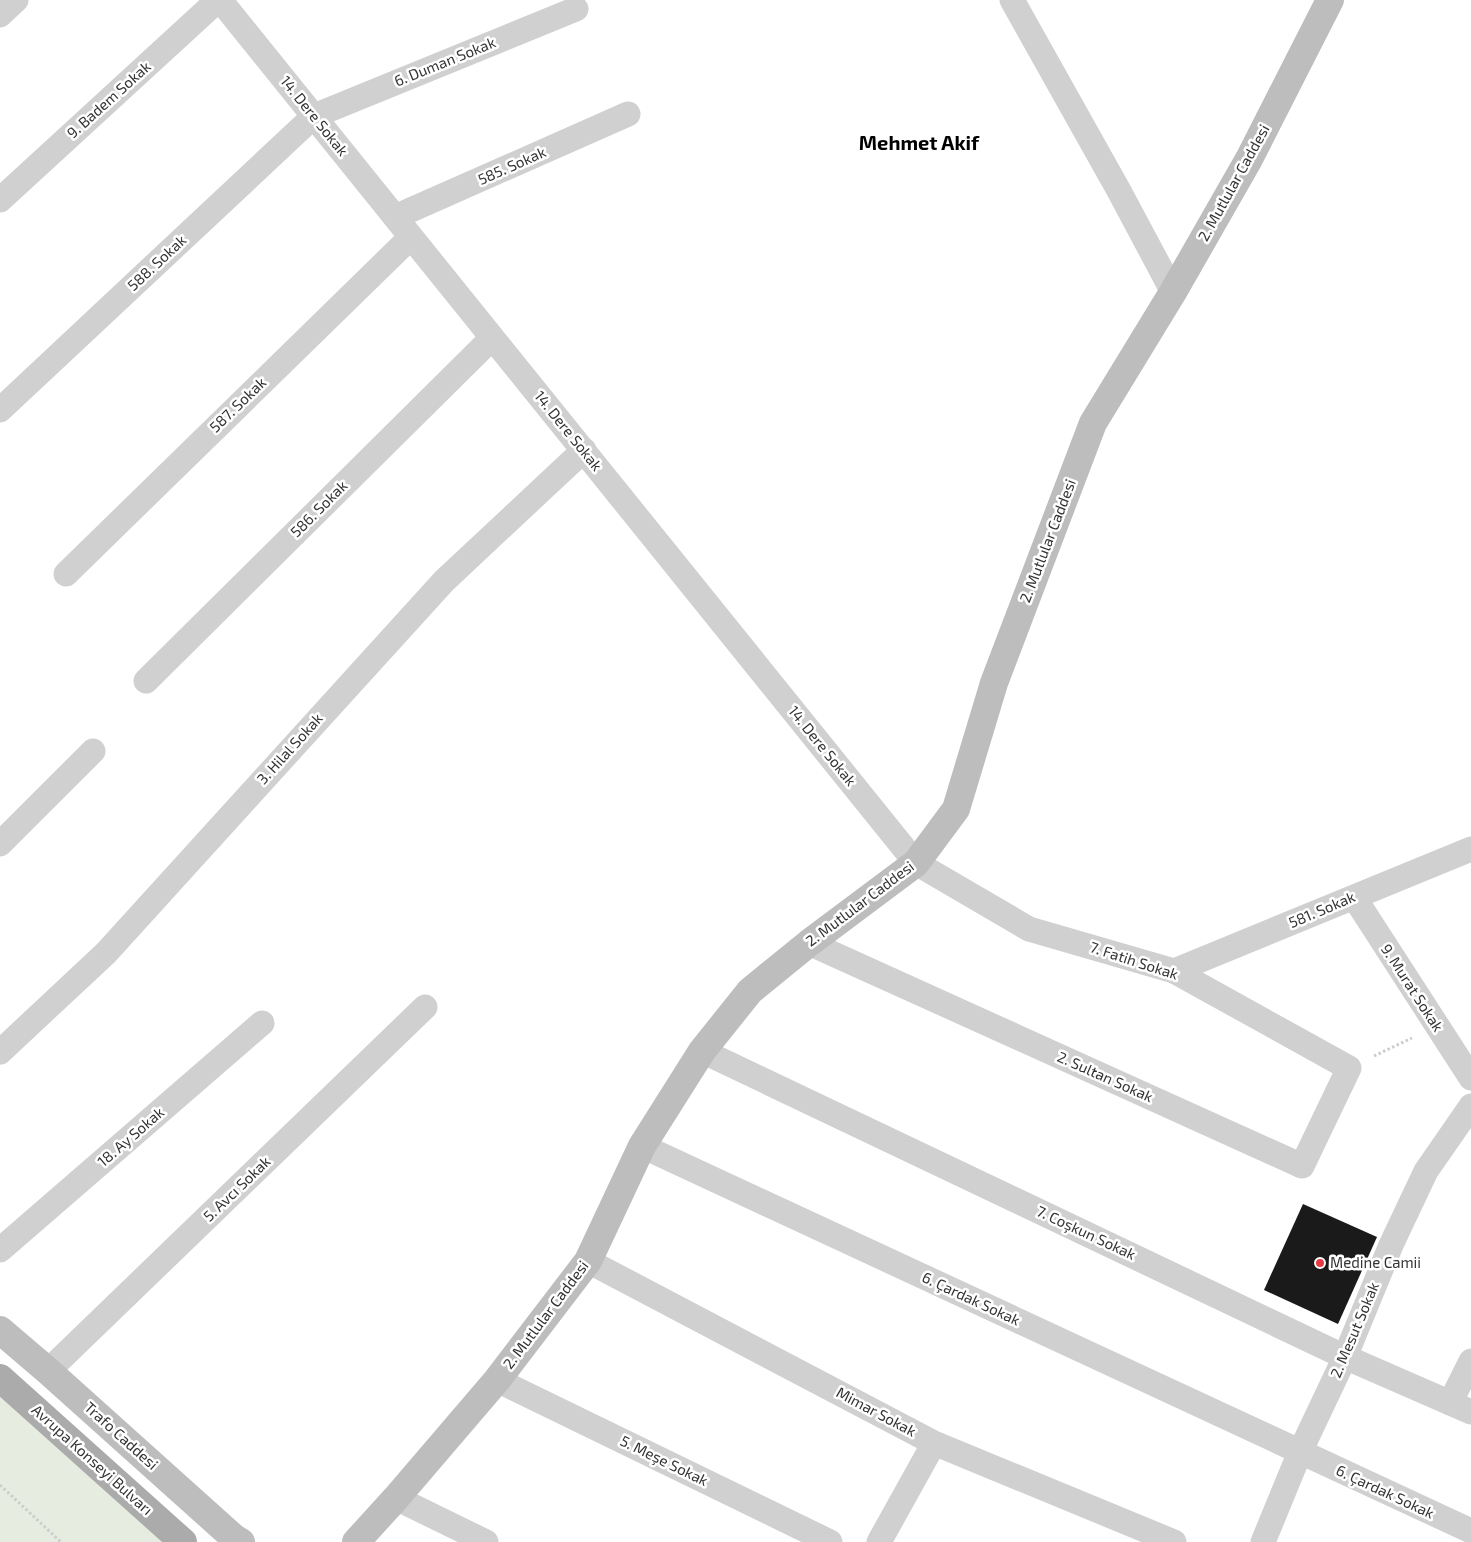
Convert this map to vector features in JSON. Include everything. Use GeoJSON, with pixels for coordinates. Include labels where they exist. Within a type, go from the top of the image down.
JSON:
{"type":"FeatureCollection","features":[{"type":"Feature","properties":{"kind":"main road","name":"Avrupa Konseyi Bulvarı"},"geometry":{"type":"LineString","coordinates":[[0,1378],[183,1542]]}},
{"type":"Feature","properties":{"kind":"street"},"geometry":{"type":"LineString","coordinates":[[0,15],[16,0]]}},
{"type":"Feature","properties":{"kind":"street","name":"14. Dere Sokak"},"geometry":{"type":"LineString","coordinates":[[219,0],[916,863]]}},
{"type":"Feature","properties":{"kind":"street","name":"9. Badem Sokak"},"geometry":{"type":"LineString","coordinates":[[0,200],[219,0]]}},
{"type":"Feature","properties":{"kind":"street"},"geometry":{"type":"LineString","coordinates":[[1012,0],[1118,189],[1173,292]]}},
{"type":"Feature","properties":{"kind":"street","name":"2. Mutlular Caddesi"},"geometry":{"type":"LineString","coordinates":[[356,1542],[497,1380],[588,1261],[642,1146],[702,1051],[750,991],[809,943],[916,863],[956,809],[994,683],[1093,423],[1173,292],[1249,159],[1330,0]]}},
{"type":"Feature","properties":{"kind":"street","name":"6. Duman Sokak"},"geometry":{"type":"LineString","coordinates":[[314,116],[576,8]]}},
{"type":"Feature","properties":{"kind":"street","name":"585. Sokak"},"geometry":{"type":"LineString","coordinates":[[396,217],[628,114]]}},
{"type":"Feature","properties":{"kind":"street","name":"588. Sokak"},"geometry":{"type":"LineString","coordinates":[[0,410],[314,116]]}},
{"type":"Feature","properties":{"kind":"street","name":"587. Sokak"},"geometry":{"type":"LineString","coordinates":[[66,574],[411,237]]}},
{"type":"Feature","properties":{"kind":"street","name":"586. Sokak"},"geometry":{"type":"LineString","coordinates":[[146,681],[492,338]]}},
{"type":"Feature","properties":{"kind":"street","name":"3. Hilal Sokak"},"geometry":{"type":"LineString","coordinates":[[0,1052],[106,952],[444,581],[584,450]]}},
{"type":"Feature","properties":{"kind":"street"},"geometry":{"type":"LineString","coordinates":[[0,844],[93,751]]}},
{"type":"Feature","properties":{"kind":"street","name":"581. Sokak"},"geometry":{"type":"LineString","coordinates":[[1174,972],[1471,849]]}},
{"type":"Feature","properties":{"kind":"street","name":"7. Fatih Sokak"},"geometry":{"type":"LineString","coordinates":[[916,863],[1029,929],[1174,972],[1349,1068]]}},
{"type":"Feature","properties":{"kind":"street","name":"9. Murat Sokak"},"geometry":{"type":"LineString","coordinates":[[1354,897],[1471,1078]]}},
{"type":"Feature","properties":{"kind":"street","name":"2. Sultan Sokak"},"geometry":{"type":"LineString","coordinates":[[809,943],[1302,1166],[1349,1068]]}},
{"type":"Feature","properties":{"kind":"street","name":"5. Avcı Sokak"},"geometry":{"type":"LineString","coordinates":[[48,1371],[425,1007]]}},
{"type":"Feature","properties":{"kind":"street","name":"18. Ay Sokak"},"geometry":{"type":"LineString","coordinates":[[0,1250],[262,1024]]}},
{"type":"Feature","properties":{"kind":"street","name":"7. Coşkun Sokak"},"geometry":{"type":"LineString","coordinates":[[702,1051],[1345,1357],[1461,1408]]}},
{"type":"Feature","properties":{"kind":"street","name":"2. Mesut Sokak"},"geometry":{"type":"LineString","coordinates":[[1300,1452],[1345,1357],[1391,1245],[1426,1171],[1471,1106]]}},
{"type":"Feature","properties":{"kind":"street","name":"6. Çardak Sokak"},"geometry":{"type":"LineString","coordinates":[[642,1146],[1300,1452],[1462,1534]]}},
{"type":"Feature","properties":{"kind":"street","name":"Mimar Sokak"},"geometry":{"type":"LineString","coordinates":[[588,1261],[934,1442],[1174,1542]]}},
{"type":"Feature","properties":{"kind":"street","name":"Trafo Caddesi"},"geometry":{"type":"LineString","coordinates":[[0,1330],[241,1542]]}},
{"type":"Feature","properties":{"kind":"street"},"geometry":{"type":"LineString","coordinates":[[1461,1408],[1471,1361]]}},
{"type":"Feature","properties":{"kind":"street","name":"5. Meşe Sokak"},"geometry":{"type":"LineString","coordinates":[[497,1380],[830,1542]]}},
{"type":"Feature","properties":{"kind":"street"},"geometry":{"type":"LineString","coordinates":[[880,1542],[934,1442]]}},
{"type":"Feature","properties":{"kind":"street"},"geometry":{"type":"LineString","coordinates":[[1263,1542],[1300,1452]]}},
{"type":"Feature","properties":{"kind":"street"},"geometry":{"type":"LineString","coordinates":[[396,1498],[481,1541]]}},
{"type":"Feature","properties":{"kind":"path"},"geometry":{"type":"LineString","coordinates":[[1349,1068],[1437,1026]]}},
{"type":"Feature","properties":{"kind":"path"},"geometry":{"type":"LineString","coordinates":[[0,1484],[61,1542]]}},
{"type":"Feature","properties":{"kind":"shaded area"},"geometry":{"type":"Polygon","coordinates":[[[0,1396],[101,1483],[162,1542],[0,1542],[0,1396]]]}},
{"type":"Feature","properties":{"kind":"building","name":"Medine Camii"},"geometry":{"type":"Polygon","coordinates":[[[1303,1204],[1377,1237],[1338,1324],[1264,1290],[1303,1204]]]}},
{"type":"Feature","properties":{"kind":"place","name":"Medine Camii"},"geometry":{"type":"Point","coordinates":[1320,1263]}},
{"type":"Feature","properties":{"kind":"district","name":"Mehmet Akif"},"geometry":{"type":"Point","coordinates":[919,143]}}]}
